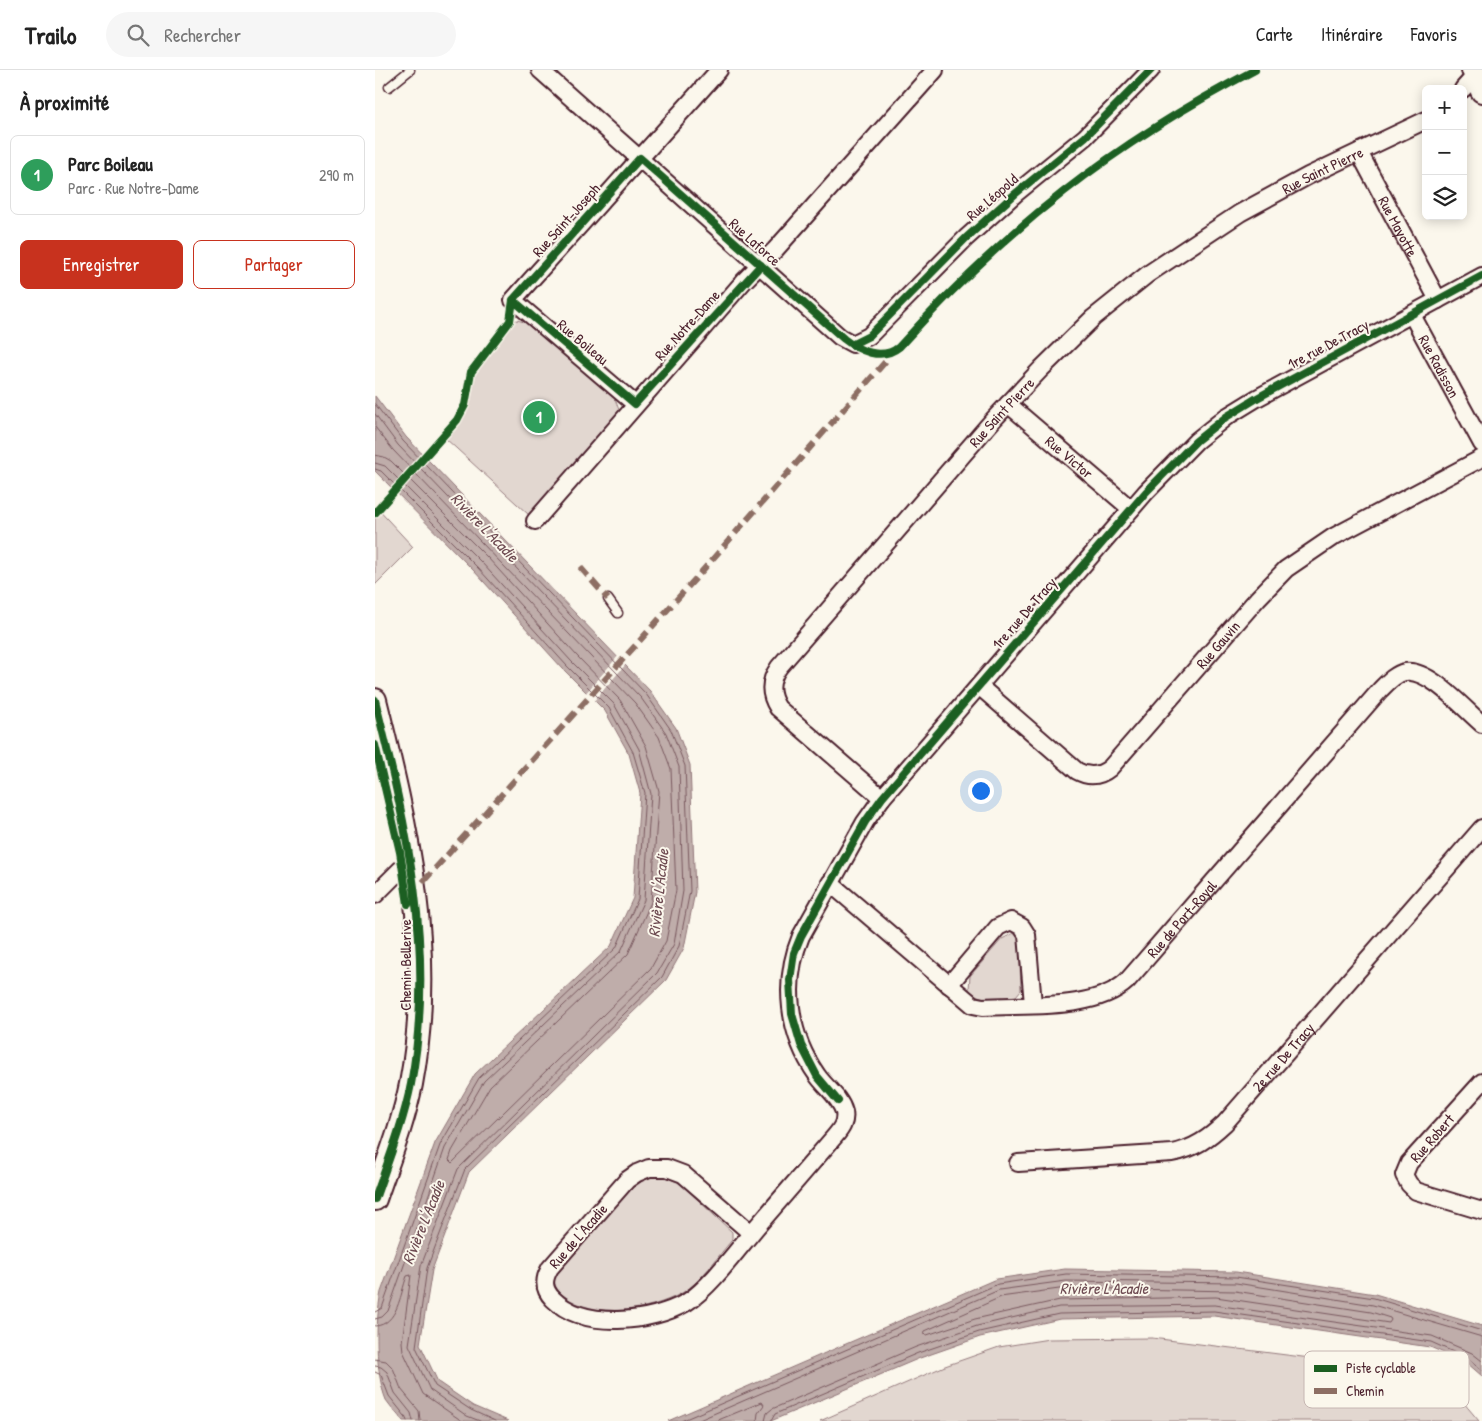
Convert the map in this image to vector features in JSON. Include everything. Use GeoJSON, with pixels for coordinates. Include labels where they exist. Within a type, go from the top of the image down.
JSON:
{"type":"FeatureCollection","features":[{"type":"Feature","properties":{"kind":"street","name":"Rue Laforce"},"geometry":{"type":"LineString","coordinates":[[540,70],[840,337],[853,344]]}},
{"type":"Feature","properties":{"kind":"street","name":"Rue Saint-Joseph"},"geometry":{"type":"LineString","coordinates":[[513,300],[719,70]]}},
{"type":"Feature","properties":{"kind":"street","name":"Rue Notre-Dame"},"geometry":{"type":"LineString","coordinates":[[535,521],[620,425],[635,404],[761,266],[935,70]]}},
{"type":"Feature","properties":{"kind":"street","name":"Rue Léopold"},"geometry":{"type":"LineString","coordinates":[[853,344],[865,338],[892,315],[966,238],[1085,137],[1151,70]]}},
{"type":"Feature","properties":{"kind":"street","name":"Rue Saint Pierre"},"geometry":{"type":"LineString","coordinates":[[882,798],[778,708],[772,695],[772,680],[779,667],[1008,404],[1089,322],[1148,274],[1209,232],[1258,202],[1422,122]]}},
{"type":"Feature","properties":{"kind":"street","name":"Rue Mayotte"},"geometry":{"type":"LineString","coordinates":[[1359,152],[1438,300]]}},
{"type":"Feature","properties":{"kind":"street","name":"1re rue De Tracy"},"geometry":{"type":"LineString","coordinates":[[839,1100],[817,1076],[804,1053],[795,1027],[789,992],[791,970],[797,945],[865,822],[882,798],[1131,509],[1182,455],[1226,417],[1257,398],[1482,276]]}},
{"type":"Feature","properties":{"kind":"street","name":"Rue Boileau"},"geometry":{"type":"LineString","coordinates":[[513,300],[635,404]]}},
{"type":"Feature","properties":{"kind":"street","name":"Rue Radisson"},"geometry":{"type":"LineString","coordinates":[[1412,315],[1482,444]]}},
{"type":"Feature","properties":{"kind":"street","name":"Rue Victor"},"geometry":{"type":"LineString","coordinates":[[1008,404],[1131,509]]}},
{"type":"Feature","properties":{"kind":"street","name":"Rue Gauvin"},"geometry":{"type":"LineString","coordinates":[[979,686],[1077,770],[1089,776],[1103,773],[1110,768],[1263,593],[1293,563],[1333,537],[1482,458]]}},
{"type":"Feature","properties":{"kind":"street","name":"Rue de Port-Royal"},"geometry":{"type":"LineString","coordinates":[[830,883],[969,1002],[978,1006],[1033,1004],[1096,998],[1122,986],[1380,690],[1396,675],[1408,671],[1425,676],[1482,724]]}},
{"type":"Feature","properties":{"kind":"street","name":"Chemin Bellerive"},"geometry":{"type":"LineString","coordinates":[[375,1199],[403,1117],[418,1038],[421,951],[412,863],[376,706]]}},
{"type":"Feature","properties":{"kind":"street","name":"2e rue De Tracy"},"geometry":{"type":"LineString","coordinates":[[1018,1164],[1172,1154],[1189,1150],[1203,1142],[1225,1123],[1482,828]]}},
{"type":"Feature","properties":{"kind":"street"},"geometry":{"type":"LineString","coordinates":[[375,895],[400,870],[412,863]]}},
{"type":"Feature","properties":{"kind":"street"},"geometry":{"type":"LineString","coordinates":[[949,985],[994,932],[1003,924],[1011,921],[1022,927],[1027,935],[1033,1004]]}},
{"type":"Feature","properties":{"kind":"street","name":"Rue Robert"},"geometry":{"type":"LineString","coordinates":[[1482,1082],[1411,1161],[1405,1175],[1409,1184],[1416,1191],[1482,1211]]}},
{"type":"Feature","properties":{"kind":"street","name":"Rue de L'Acadie"},"geometry":{"type":"LineString","coordinates":[[751,1233],[683,1174],[667,1168],[649,1168],[637,1173],[622,1186],[549,1268],[545,1285],[548,1294],[558,1304],[581,1317],[617,1320],[662,1312],[696,1295],[751,1233],[840,1129],[845,1116],[839,1100]]}},
{"type":"Feature","properties":{"kind":"lane"},"geometry":{"type":"LineString","coordinates":[[389,87],[410,70]]}},
{"type":"Feature","properties":{"kind":"lane"},"geometry":{"type":"LineString","coordinates":[[607,599],[618,613]]}},
{"type":"Feature","properties":{"kind":"shaded area"},"geometry":{"type":"Polygon","coordinates":[[[517,320],[528,323],[568,356],[615,399],[619,410],[614,419],[529,515],[445,438],[465,413],[471,380],[477,366],[512,322],[517,320]]]}},
{"type":"Feature","properties":{"kind":"shaded area"},"geometry":{"type":"Polygon","coordinates":[[[375,506],[413,547],[375,585],[375,506]]]}},
{"type":"Feature","properties":{"kind":"shaded area"},"geometry":{"type":"Polygon","coordinates":[[[1014,933],[1019,939],[1021,990],[1016,996],[997,998],[984,998],[974,993],[969,989],[970,976],[1002,939],[1014,933]]]}},
{"type":"Feature","properties":{"kind":"shaded area"},"geometry":{"type":"Polygon","coordinates":[[[663,1176],[680,1183],[732,1232],[732,1240],[709,1268],[682,1293],[638,1308],[606,1310],[590,1308],[576,1303],[563,1295],[554,1281],[555,1275],[634,1185],[651,1177],[663,1176]]]}},
{"type":"Feature","properties":{"kind":"shaded area"},"geometry":{"type":"Polygon","coordinates":[[[1152,1338],[1304,1357],[1304,1408],[1468,1408],[1479,1421],[820,1421],[945,1366],[999,1347],[1049,1339],[1152,1338]]]}},
{"type":"Feature","properties":{"kind":"water","name":"Rivière L'Acadie"},"geometry":{"type":"Polygon","coordinates":[[[375,396],[406,437],[650,691],[676,728],[690,765],[695,892],[684,948],[666,980],[469,1172],[432,1270],[420,1344],[438,1382],[473,1406],[508,1421],[403,1421],[386,1400],[382,1389],[377,1347],[381,1292],[435,1143],[475,1074],[611,946],[633,898],[640,793],[629,754],[605,711],[563,669],[474,571],[375,471],[375,396]]]}},
{"type":"Feature","properties":{"kind":"water","name":"Rivière L'Acadie"},"geometry":{"type":"Polygon","coordinates":[[[1065,1269],[1236,1272],[1375,1294],[1482,1326],[1482,1376],[1469,1365],[1469,1351],[1439,1351],[1430,1347],[1214,1316],[1060,1319],[980,1337],[920,1358],[771,1421],[668,1421],[996,1279],[1065,1269]]]}},
{"type":"Feature","properties":{"kind":"pier"},"geometry":{"type":"Polygon","coordinates":[[[425,453],[429,457],[395,496],[390,492],[425,453]]]}},
{"type":"Feature","properties":{"kind":"pier"},"geometry":{"type":"Polygon","coordinates":[[[619,655],[627,663],[593,702],[585,694],[619,655]]]}},
{"type":"Feature","properties":{"kind":"marked path"},"geometry":{"type":"LineString","coordinates":[[423,882],[696,578],[885,362],[889,353]]}},
{"type":"Feature","properties":{"kind":"marked path"},"geometry":{"type":"LineString","coordinates":[[580,567],[608,599]]}},
{"type":"Feature","properties":{"kind":"cycle path"},"geometry":{"type":"LineString","coordinates":[[853,344],[869,336],[966,238],[1015,194],[1085,137],[1151,70]]}},
{"type":"Feature","properties":{"kind":"cycle path"},"geometry":{"type":"LineString","coordinates":[[513,300],[640,158],[844,339],[871,353],[878,354],[892,351],[899,347],[980,264],[1064,192],[1155,127],[1255,70]]}},
{"type":"Feature","properties":{"kind":"cycle path"},"geometry":{"type":"LineString","coordinates":[[513,300],[635,404],[761,265]]}},
{"type":"Feature","properties":{"kind":"cycle path"},"geometry":{"type":"LineString","coordinates":[[838,1101],[817,1076],[801,1045],[792,1014],[790,980],[794,953],[801,936],[865,822],[882,798],[1146,492],[1196,441],[1226,417],[1257,398],[1482,276]]}},
{"type":"Feature","properties":{"kind":"cycle path"},"geometry":{"type":"LineString","coordinates":[[375,513],[457,420],[465,405],[471,372],[510,321],[513,300]]}},
{"type":"Feature","properties":{"kind":"cycle path"},"geometry":{"type":"LineString","coordinates":[[375,700],[398,795],[407,843],[419,938],[420,986],[418,1035],[408,1099],[375,1199]]}},
{"type":"Feature","properties":{"kind":"cycle path"},"geometry":{"type":"LineString","coordinates":[[375,745],[400,852],[408,904]]}},
{"type":"Feature","properties":{"kind":"place","name":"Parc Boileau"},"geometry":{"type":"Point","coordinates":[539,417]}}]}
